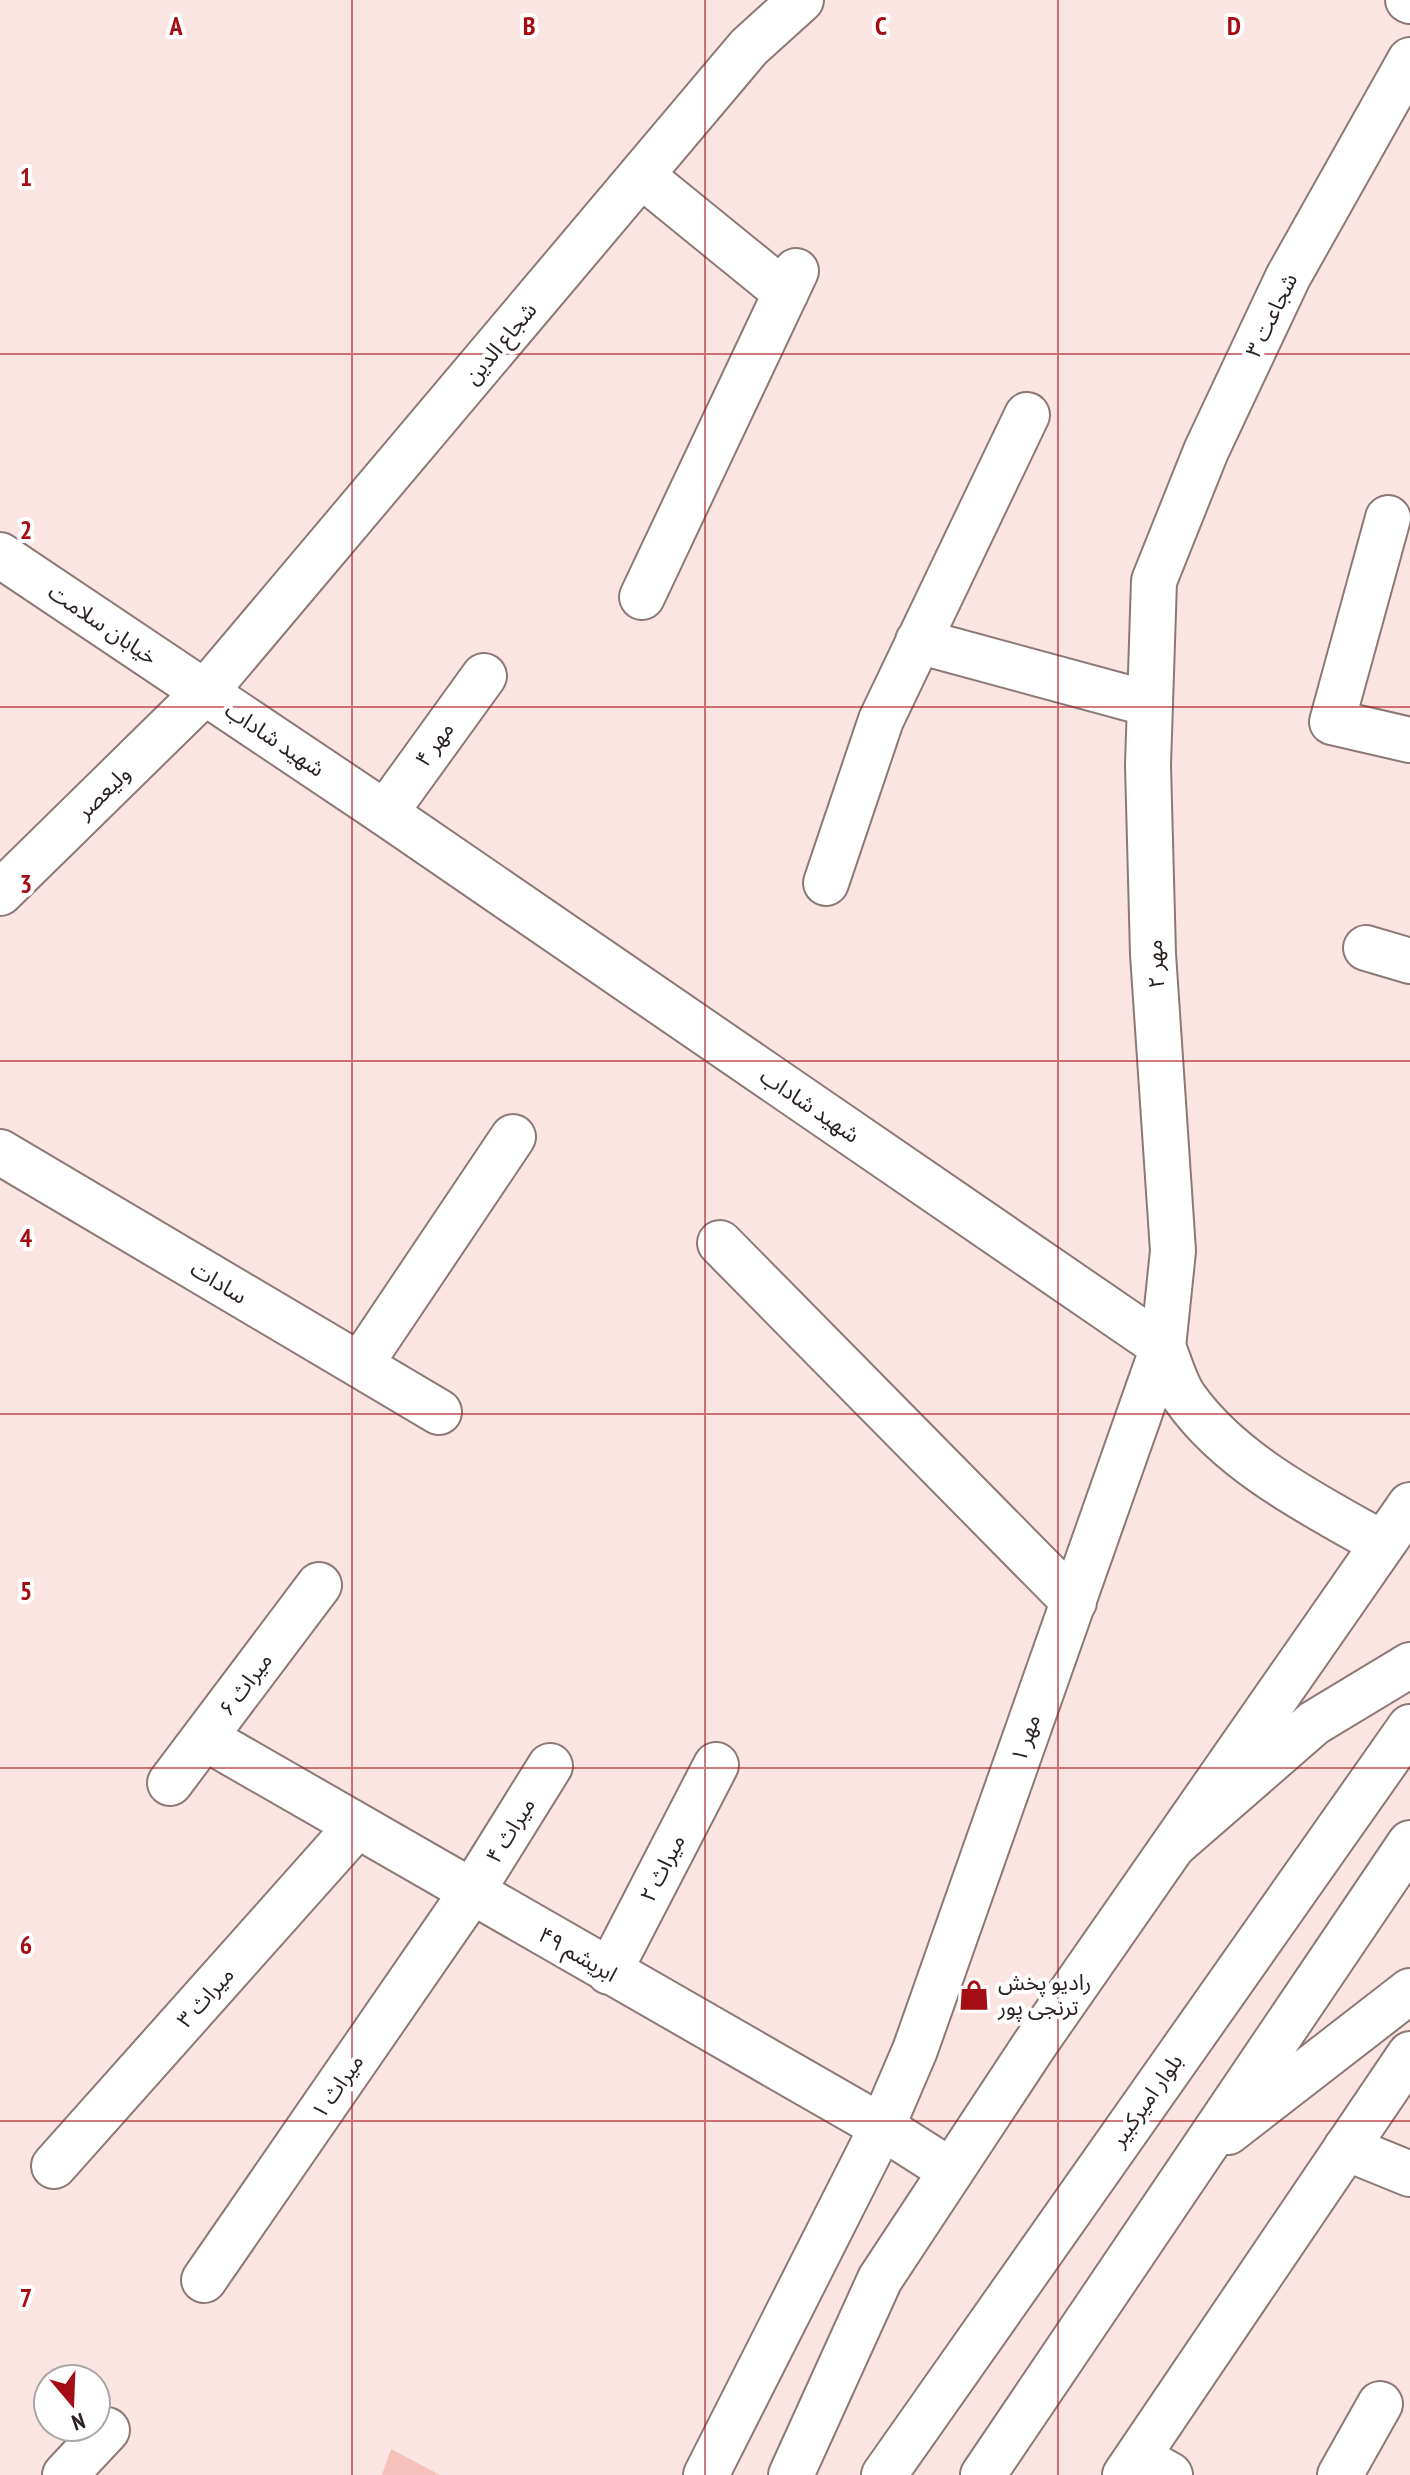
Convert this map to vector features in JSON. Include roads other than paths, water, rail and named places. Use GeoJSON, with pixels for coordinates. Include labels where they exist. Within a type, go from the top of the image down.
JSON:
{"type":"FeatureCollection","features":[{"type":"Feature","properties":{"kind":"street","name":"شجاع الدین"},"geometry":{"type":"LineString","coordinates":[[205,692],[749,47],[801,0]]}},
{"type":"Feature","properties":{"kind":"street","name":"شجاعت ۳"},"geometry":{"type":"LineString","coordinates":[[1154,581],[1206,451],[1288,277],[1410,60]]}},
{"type":"Feature","properties":{"kind":"street"},"geometry":{"type":"LineString","coordinates":[[641,175],[791,282],[642,597]]}},
{"type":"Feature","properties":{"kind":"street"},"geometry":{"type":"LineString","coordinates":[[826,883],[881,720],[1027,415]]}},
{"type":"Feature","properties":{"kind":"street"},"geometry":{"type":"LineString","coordinates":[[1388,518],[1332,722],[1410,740]]}},
{"type":"Feature","properties":{"kind":"street","name":"خیابان سلامت"},"geometry":{"type":"LineString","coordinates":[[0,555],[205,692]]}},
{"type":"Feature","properties":{"kind":"street","name":"مهر ۲"},"geometry":{"type":"LineString","coordinates":[[1154,581],[1148,765],[1153,954],[1173,1251],[1163,1347]]}},
{"type":"Feature","properties":{"kind":"street"},"geometry":{"type":"LineString","coordinates":[[918,641],[1150,704]]}},
{"type":"Feature","properties":{"kind":"street","name":"مهر ۴"},"geometry":{"type":"LineString","coordinates":[[385,813],[484,676]]}},
{"type":"Feature","properties":{"kind":"street","name":"شهید شاداب"},"geometry":{"type":"LineString","coordinates":[[205,692],[1163,1347]]}},
{"type":"Feature","properties":{"kind":"street","name":"ولیعصر"},"geometry":{"type":"LineString","coordinates":[[0,893],[205,692]]}},
{"type":"Feature","properties":{"kind":"street"},"geometry":{"type":"LineString","coordinates":[[1366,948],[1410,961]]}},
{"type":"Feature","properties":{"kind":"street"},"geometry":{"type":"LineString","coordinates":[[360,1365],[513,1137]]}},
{"type":"Feature","properties":{"kind":"street","name":"سادات"},"geometry":{"type":"LineString","coordinates":[[0,1152],[439,1412]]}},
{"type":"Feature","properties":{"kind":"street"},"geometry":{"type":"LineString","coordinates":[[720,1243],[1074,1602]]}},
{"type":"Feature","properties":{"kind":"street"},"geometry":{"type":"LineString","coordinates":[[1163,1347],[1184,1397],[1224,1443],[1313,1505],[1383,1544]]}},
{"type":"Feature","properties":{"kind":"street","name":"مهر ۱"},"geometry":{"type":"LineString","coordinates":[[706,2475],[882,2127],[915,2050],[1163,1347]]}},
{"type":"Feature","properties":{"kind":"street"},"geometry":{"type":"LineString","coordinates":[[791,2475],[880,2279],[951,2171],[1410,1505]]}},
{"type":"Feature","properties":{"kind":"street","name":"میراث ۶"},"geometry":{"type":"LineString","coordinates":[[170,1783],[319,1585]]}},
{"type":"Feature","properties":{"kind":"street"},"geometry":{"type":"LineString","coordinates":[[1175,1844],[1314,1723],[1410,1665]]}},
{"type":"Feature","properties":{"kind":"street","name":"بلوار امیرکبیر"},"geometry":{"type":"LineString","coordinates":[[884,2475],[1410,1727]]}},
{"type":"Feature","properties":{"kind":"street","name":"ابریشم ۴۹"},"geometry":{"type":"LineString","coordinates":[[205,1738],[882,2127],[951,2171]]}},
{"type":"Feature","properties":{"kind":"street","name":"میراث ۲"},"geometry":{"type":"LineString","coordinates":[[609,1972],[716,1765]]}},
{"type":"Feature","properties":{"kind":"street","name":"میراث ۴"},"geometry":{"type":"LineString","coordinates":[[471,1893],[550,1766]]}},
{"type":"Feature","properties":{"kind":"street","name":"میراث ۳"},"geometry":{"type":"LineString","coordinates":[[54,2166],[356,1827]]}},
{"type":"Feature","properties":{"kind":"street"},"geometry":{"type":"LineString","coordinates":[[983,2475],[1194,2158],[1410,1843]]}},
{"type":"Feature","properties":{"kind":"street","name":"میراث ۱"},"geometry":{"type":"LineString","coordinates":[[204,2280],[471,1893]]}},
{"type":"Feature","properties":{"kind":"street"},"geometry":{"type":"LineString","coordinates":[[1194,2158],[1410,1991]]}},
{"type":"Feature","properties":{"kind":"street"},"geometry":{"type":"LineString","coordinates":[[1144,2469],[1346,2148],[1410,2054]]}},
{"type":"Feature","properties":{"kind":"street"},"geometry":{"type":"LineString","coordinates":[[1346,2148],[1410,2174]]}},
{"type":"Feature","properties":{"kind":"street"},"geometry":{"type":"LineString","coordinates":[[1340,2475],[1380,2404]]}},
{"type":"Feature","properties":{"kind":"street"},"geometry":{"type":"LineString","coordinates":[[65,2475],[95,2443]]}},
{"type":"Feature","properties":{"kind":"place","name":"رادیو پخش ترنجی پور"},"geometry":{"type":"Point","coordinates":[974,1995]}}]}
